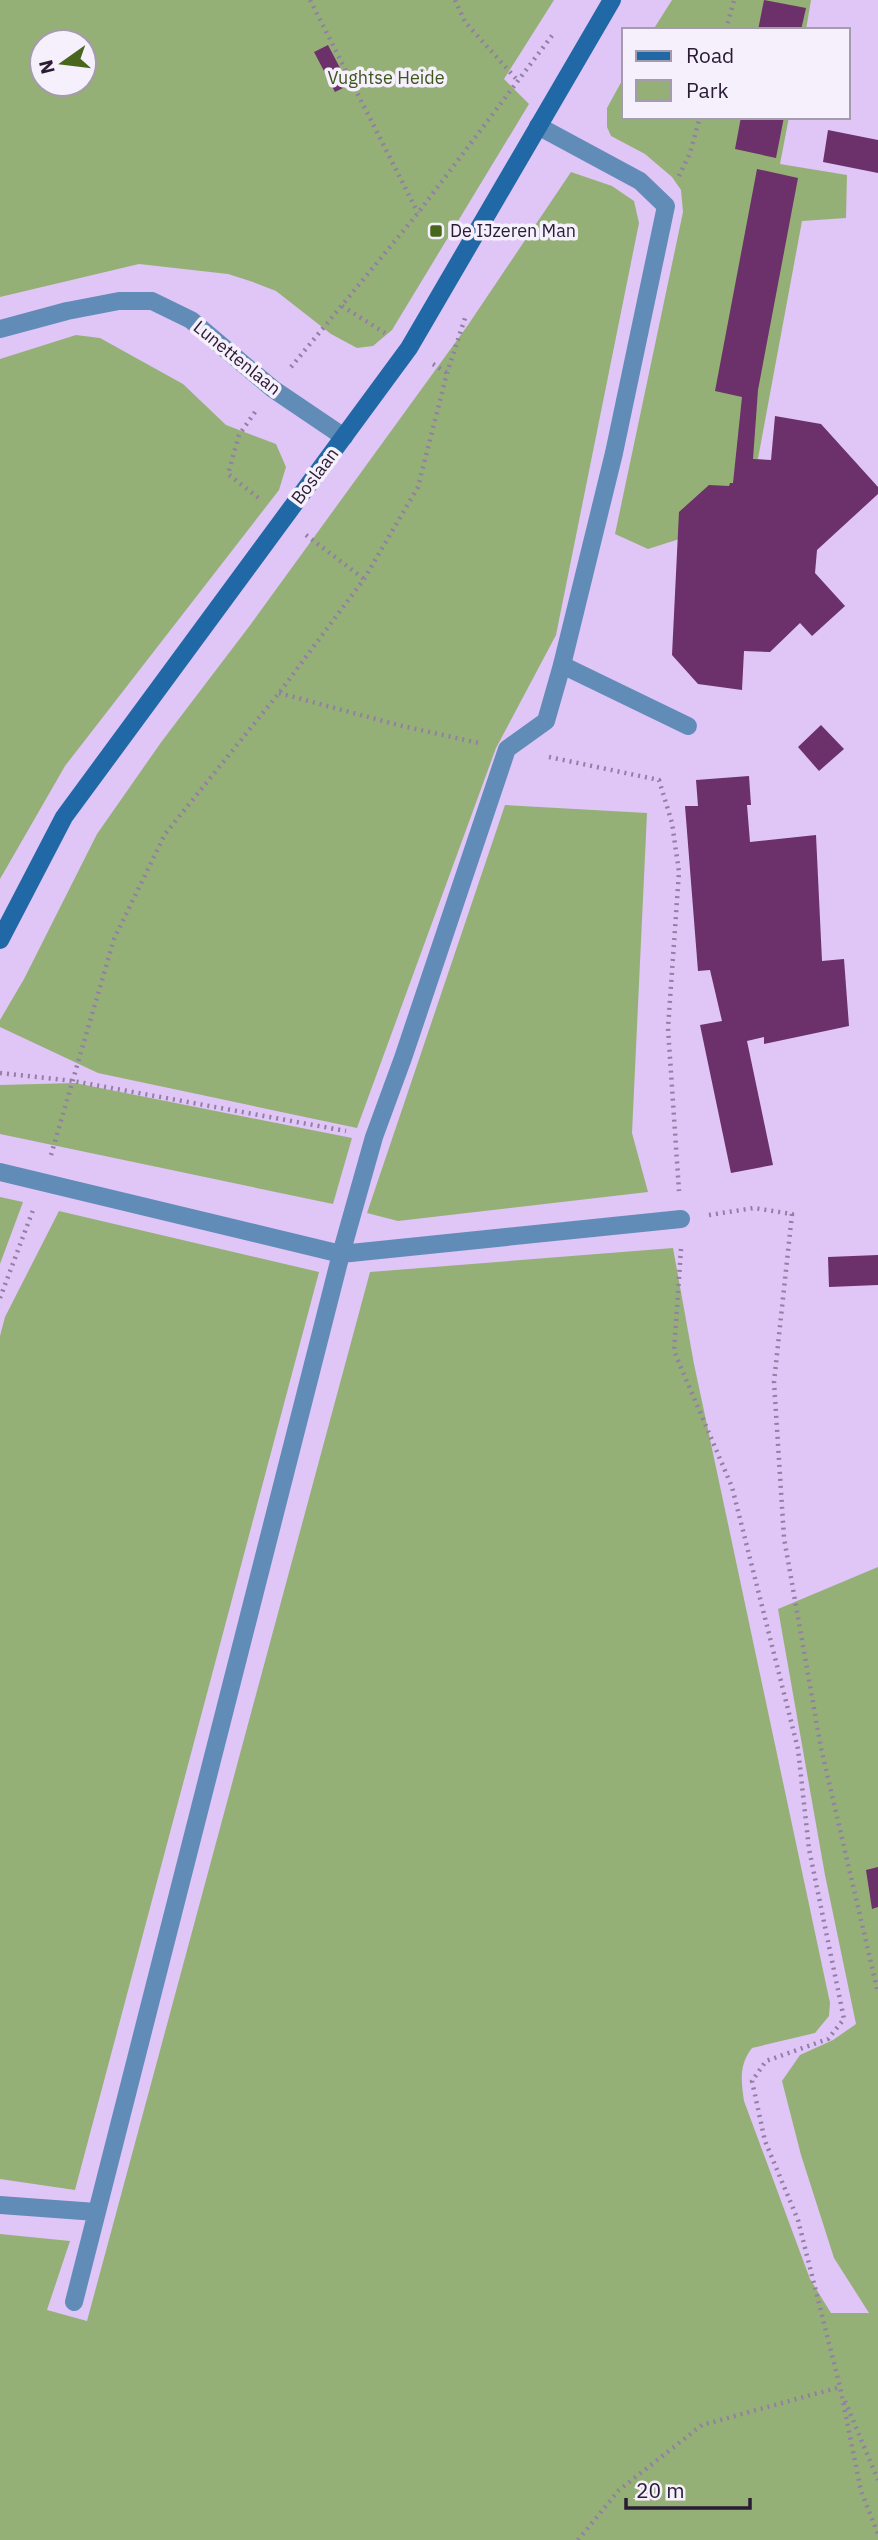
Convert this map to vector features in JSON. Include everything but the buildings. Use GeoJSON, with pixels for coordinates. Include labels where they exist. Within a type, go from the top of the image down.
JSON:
{"type":"FeatureCollection","features":[{"type":"Feature","properties":{"kind":"main road","name":"Boslaan"},"geometry":{"type":"LineString","coordinates":[[0,940],[64,817],[409,348],[612,0]]}},
{"type":"Feature","properties":{"kind":"street"},"geometry":{"type":"LineString","coordinates":[[74,2302],[341,1254],[374,1137],[507,749],[546,721],[614,453],[666,206],[640,181],[538,127]]}},
{"type":"Feature","properties":{"kind":"street","name":"Lunettenlaan"},"geometry":{"type":"LineString","coordinates":[[0,329],[119,300],[152,301],[191,320],[273,389],[344,437]]}},
{"type":"Feature","properties":{"kind":"street"},"geometry":{"type":"LineString","coordinates":[[562,665],[688,726]]}},
{"type":"Feature","properties":{"kind":"street"},"geometry":{"type":"LineString","coordinates":[[0,1172],[341,1254],[681,1219]]}},
{"type":"Feature","properties":{"kind":"street"},"geometry":{"type":"LineString","coordinates":[[0,2205],[96,2212]]}},
{"type":"Feature","properties":{"kind":"path"},"geometry":{"type":"LineString","coordinates":[[310,0],[418,213]]}},
{"type":"Feature","properties":{"kind":"path"},"geometry":{"type":"LineString","coordinates":[[455,0],[465,22],[519,82]]}},
{"type":"Feature","properties":{"kind":"path"},"geometry":{"type":"LineString","coordinates":[[727,28],[734,0]]}},
{"type":"Feature","properties":{"kind":"path"},"geometry":{"type":"LineString","coordinates":[[273,389],[418,213],[556,31]]}},
{"type":"Feature","properties":{"kind":"path"},"geometry":{"type":"LineString","coordinates":[[666,206],[690,153],[699,119]]}},
{"type":"Feature","properties":{"kind":"path"},"geometry":{"type":"LineString","coordinates":[[73,1081],[114,939],[165,834],[279,693],[364,579],[418,487],[447,373]]}},
{"type":"Feature","properties":{"kind":"path"},"geometry":{"type":"LineString","coordinates":[[279,693],[398,725],[659,780],[672,824],[679,872],[668,1028],[681,1219],[681,1262],[674,1351],[732,1487],[798,1749],[809,1849],[845,2019],[828,2039],[766,2061],[752,2081],[765,2141],[798,2220],[840,2387],[861,2491],[878,2533]]}},
{"type":"Feature","properties":{"kind":"path"},"geometry":{"type":"LineString","coordinates":[[0,1073],[73,1081],[374,1137]]}},
{"type":"Feature","properties":{"kind":"path"},"geometry":{"type":"LineString","coordinates":[[681,1219],[754,1208],[792,1214],[774,1382],[784,1538],[821,1748],[878,1993]]}},
{"type":"Feature","properties":{"kind":"path"},"geometry":{"type":"LineString","coordinates":[[840,2387],[878,2480]]}},
{"type":"Feature","properties":{"kind":"path"},"geometry":{"type":"LineString","coordinates":[[578,2540],[619,2490],[702,2425],[840,2387]]}},
{"type":"Feature","properties":{"kind":"green space","name":"Vughtse Heide"},"geometry":{"type":"Polygon","coordinates":[[[0,0],[554,0],[504,79],[529,104],[392,330],[373,346],[357,348],[331,334],[276,291],[253,282],[228,274],[139,264],[0,297],[0,0]]]}},
{"type":"Feature","properties":{"kind":"green space"},"geometry":{"type":"Polygon","coordinates":[[[672,0],[811,0],[806,28],[654,28],[672,0]]]}},
{"type":"Feature","properties":{"kind":"green space"},"geometry":{"type":"Polygon","coordinates":[[[622,81],[622,119],[789,119],[780,164],[847,175],[846,218],[802,221],[757,464],[761,513],[648,549],[615,534],[683,212],[681,190],[672,177],[645,154],[611,136],[607,127],[607,108],[622,81]]]}},
{"type":"Feature","properties":{"kind":"green space"},"geometry":{"type":"Polygon","coordinates":[[[571,172],[612,186],[634,201],[639,223],[556,635],[496,748],[357,1128],[98,1073],[0,1027],[0,1020],[24,979],[97,834],[162,741],[251,624],[468,325],[571,172]]]}},
{"type":"Feature","properties":{"kind":"green space"},"geometry":{"type":"Polygon","coordinates":[[[76,335],[100,338],[183,384],[226,425],[276,444],[286,467],[279,490],[65,766],[0,879],[0,359],[76,335]]]}},
{"type":"Feature","properties":{"kind":"green space"},"geometry":{"type":"Polygon","coordinates":[[[505,805],[647,813],[632,1133],[648,1192],[398,1221],[367,1213],[505,805]]]}},
{"type":"Feature","properties":{"kind":"green space"},"geometry":{"type":"Polygon","coordinates":[[[75,1083],[352,1138],[333,1204],[0,1134],[0,1085],[75,1083]]]}},
{"type":"Feature","properties":{"kind":"green space"},"geometry":{"type":"Polygon","coordinates":[[[0,1197],[23,1202],[0,1264],[0,1197]]]}},
{"type":"Feature","properties":{"kind":"green space"},"geometry":{"type":"Polygon","coordinates":[[[59,1211],[319,1272],[75,2190],[0,2179],[0,1336],[5,1317],[59,1211]]]}},
{"type":"Feature","properties":{"kind":"green space"},"geometry":{"type":"Polygon","coordinates":[[[673,1248],[694,1364],[830,2003],[829,2016],[815,2033],[752,2048],[742,2073],[744,2101],[810,2279],[831,2313],[869,2313],[834,2258],[801,2155],[782,2081],[800,2055],[833,2040],[856,2024],[825,1875],[778,1609],[878,1567],[878,2540],[0,2540],[0,2234],[70,2241],[47,2310],[87,2321],[370,1272],[673,1248]]]}},
{"type":"Feature","properties":{"kind":"place","name":"De IJzeren Man"},"geometry":{"type":"Point","coordinates":[436,231]}}]}
